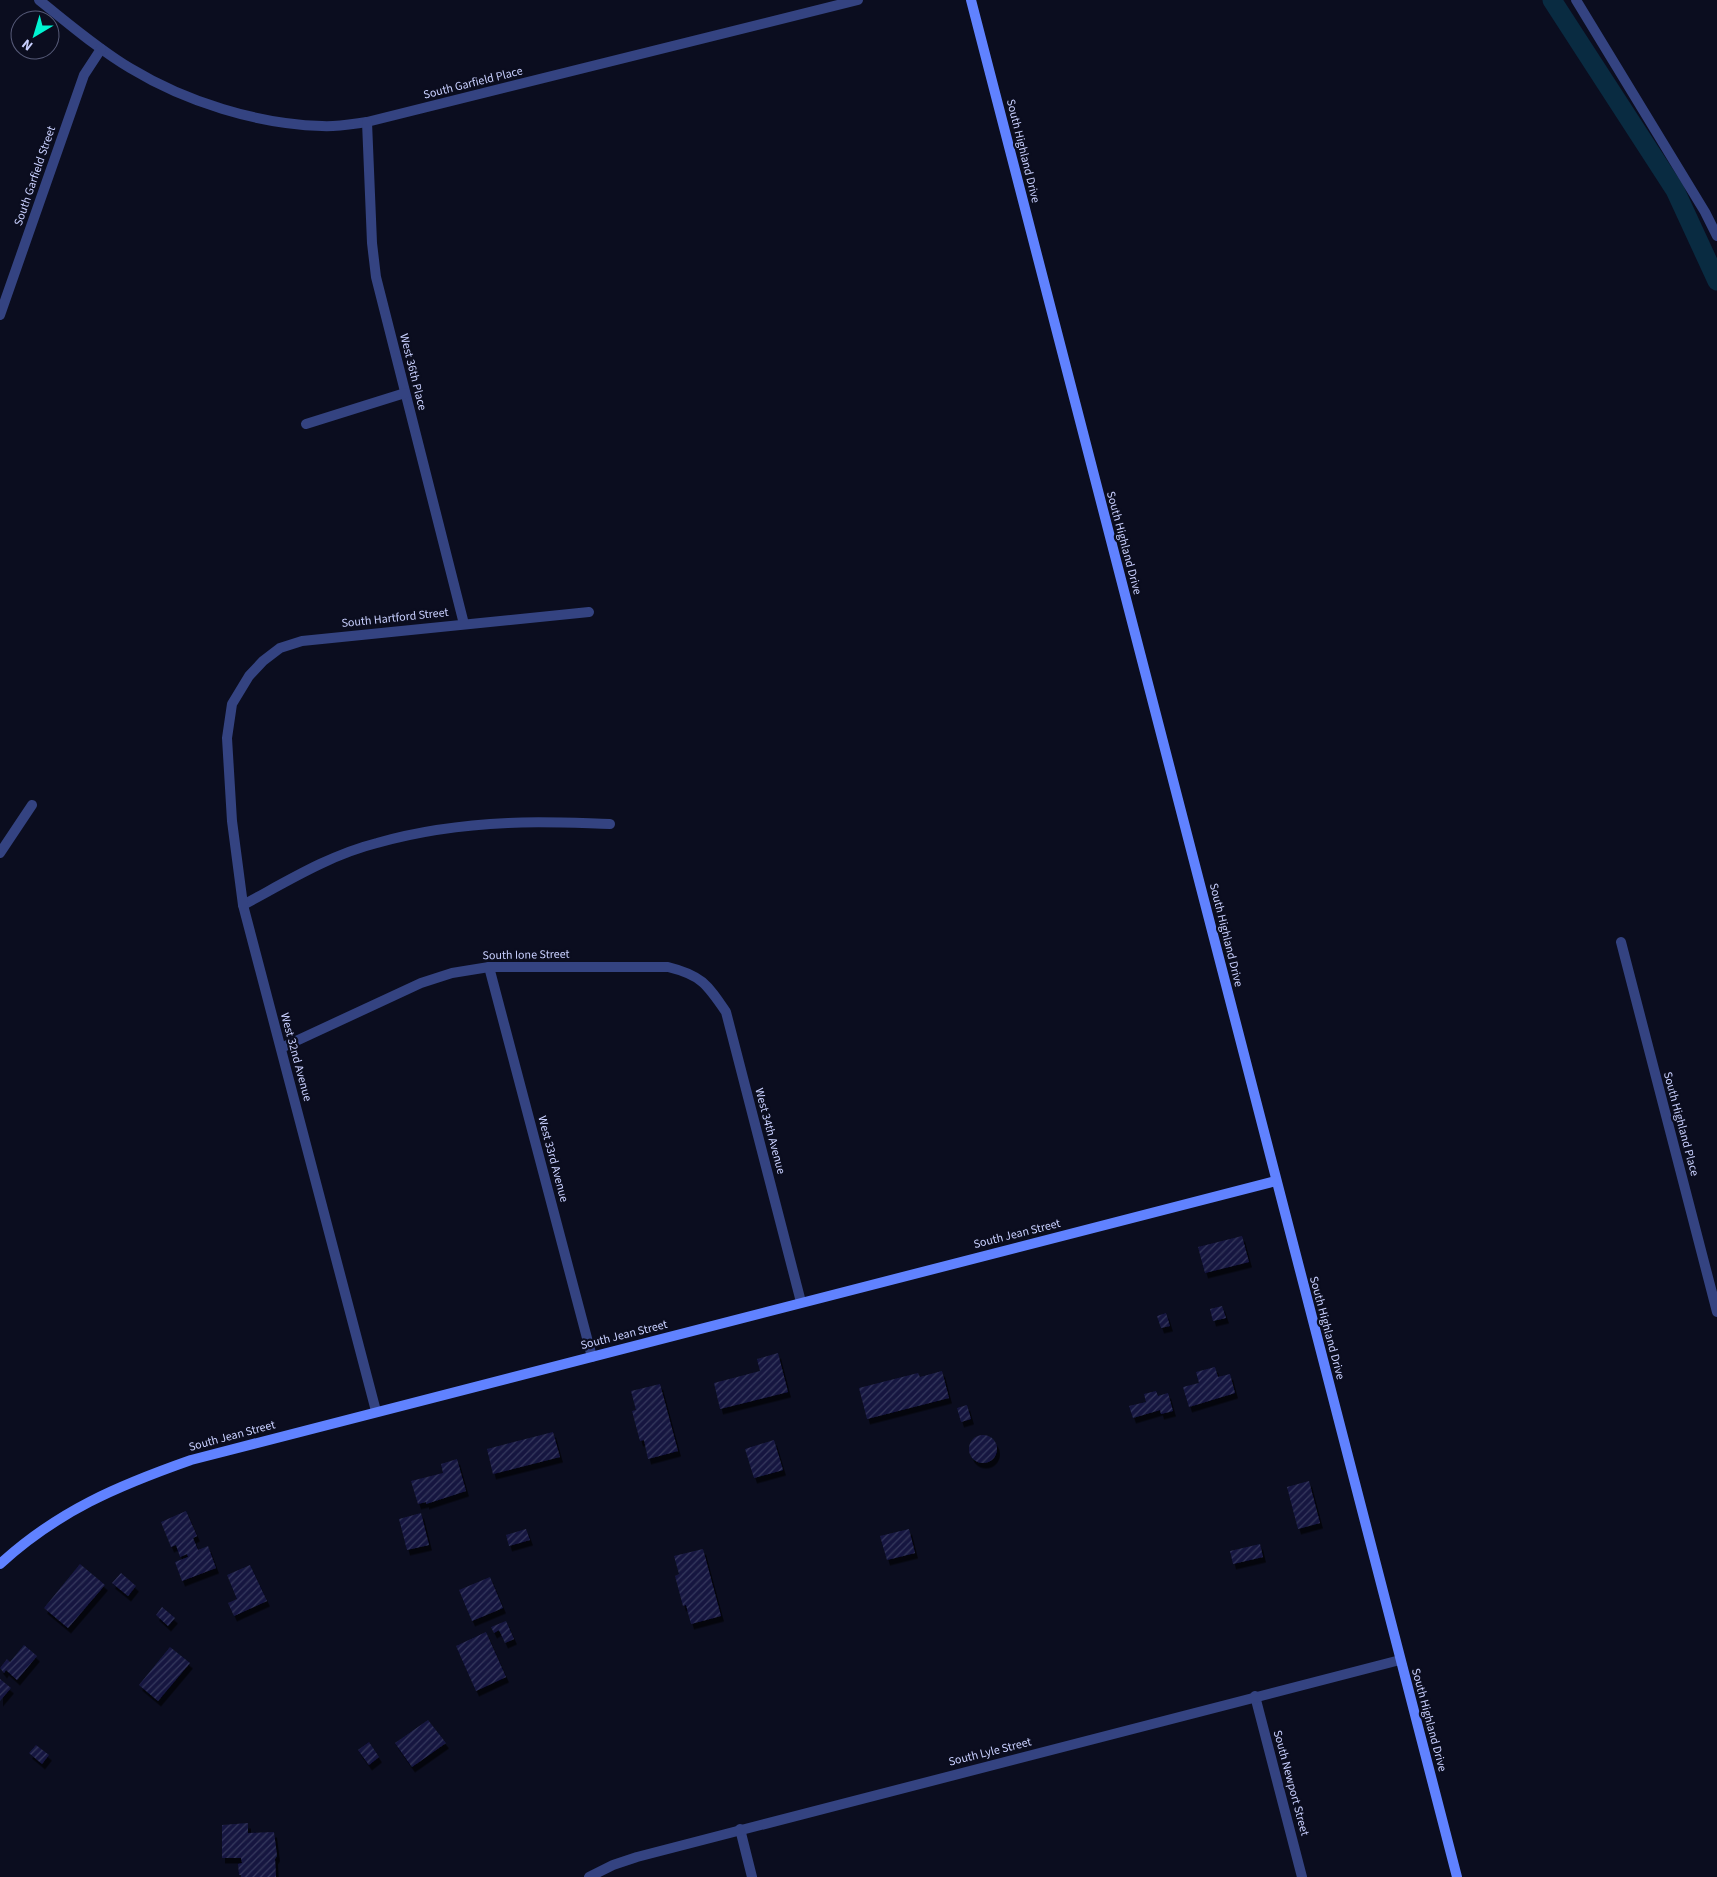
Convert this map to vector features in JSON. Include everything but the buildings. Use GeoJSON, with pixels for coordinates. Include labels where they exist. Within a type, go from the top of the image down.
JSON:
{"type":"FeatureCollection","features":[{"type":"Feature","properties":{"kind":"street","name":"South Garfield Place"},"geometry":{"type":"LineString","coordinates":[[39,0],[101,49],[129,68],[160,85],[194,100],[238,114],[322,126],[367,122],[858,0]]}},
{"type":"Feature","properties":{"kind":"street","name":"South Highland Drive"},"geometry":{"type":"LineString","coordinates":[[971,0],[1457,1877]]}},
{"type":"Feature","properties":{"kind":"street"},"geometry":{"type":"LineString","coordinates":[[1576,0],[1705,212],[1717,236]]}},
{"type":"Feature","properties":{"kind":"street","name":"South Garfield Street"},"geometry":{"type":"LineString","coordinates":[[0,315],[84,75],[101,49]]}},
{"type":"Feature","properties":{"kind":"street","name":"West 36th Place"},"geometry":{"type":"LineString","coordinates":[[367,122],[372,243],[376,277],[464,624]]}},
{"type":"Feature","properties":{"kind":"street"},"geometry":{"type":"LineString","coordinates":[[306,424],[405,393]]}},
{"type":"Feature","properties":{"kind":"street","name":"South Hartford Street"},"geometry":{"type":"LineString","coordinates":[[232,704],[249,676],[263,661],[280,648],[302,641],[589,612]]}},
{"type":"Feature","properties":{"kind":"street","name":"West 32nd Avenue"},"geometry":{"type":"LineString","coordinates":[[232,704],[227,738],[232,821],[243,906],[376,1411]]}},
{"type":"Feature","properties":{"kind":"street"},"geometry":{"type":"LineString","coordinates":[[0,853],[32,805]]}},
{"type":"Feature","properties":{"kind":"street"},"geometry":{"type":"LineString","coordinates":[[243,906],[302,873],[337,857],[376,843],[439,829],[509,823],[610,824]]}},
{"type":"Feature","properties":{"kind":"street","name":"South Highland Place"},"geometry":{"type":"LineString","coordinates":[[1621,942],[1717,1312]]}},
{"type":"Feature","properties":{"kind":"street","name":"South Ione Street"},"geometry":{"type":"LineString","coordinates":[[281,1048],[421,983],[452,973],[489,967],[668,966],[695,976]]}},
{"type":"Feature","properties":{"kind":"street","name":"West 33rd Avenue"},"geometry":{"type":"LineString","coordinates":[[489,967],[592,1356]]}},
{"type":"Feature","properties":{"kind":"street","name":"West 34th Avenue"},"geometry":{"type":"LineString","coordinates":[[695,976],[712,992],[726,1012],[801,1302]]}},
{"type":"Feature","properties":{"kind":"street","name":"South Jean Street"},"geometry":{"type":"LineString","coordinates":[[0,1564],[40,1531],[97,1497],[143,1477],[190,1460],[1276,1181]]}},
{"type":"Feature","properties":{"kind":"street","name":"South Lyle Street"},"geometry":{"type":"LineString","coordinates":[[589,1877],[612,1865],[637,1857],[740,1829],[1400,1660]]}},
{"type":"Feature","properties":{"kind":"street","name":"South Newport Street"},"geometry":{"type":"LineString","coordinates":[[1256,1696],[1302,1877]]}},
{"type":"Feature","properties":{"kind":"street"},"geometry":{"type":"LineString","coordinates":[[740,1829],[752,1877]]}},
{"type":"Feature","properties":{"kind":"waterway"},"geometry":{"type":"LineString","coordinates":[[1552,0],[1675,190],[1717,281]]}}]}
